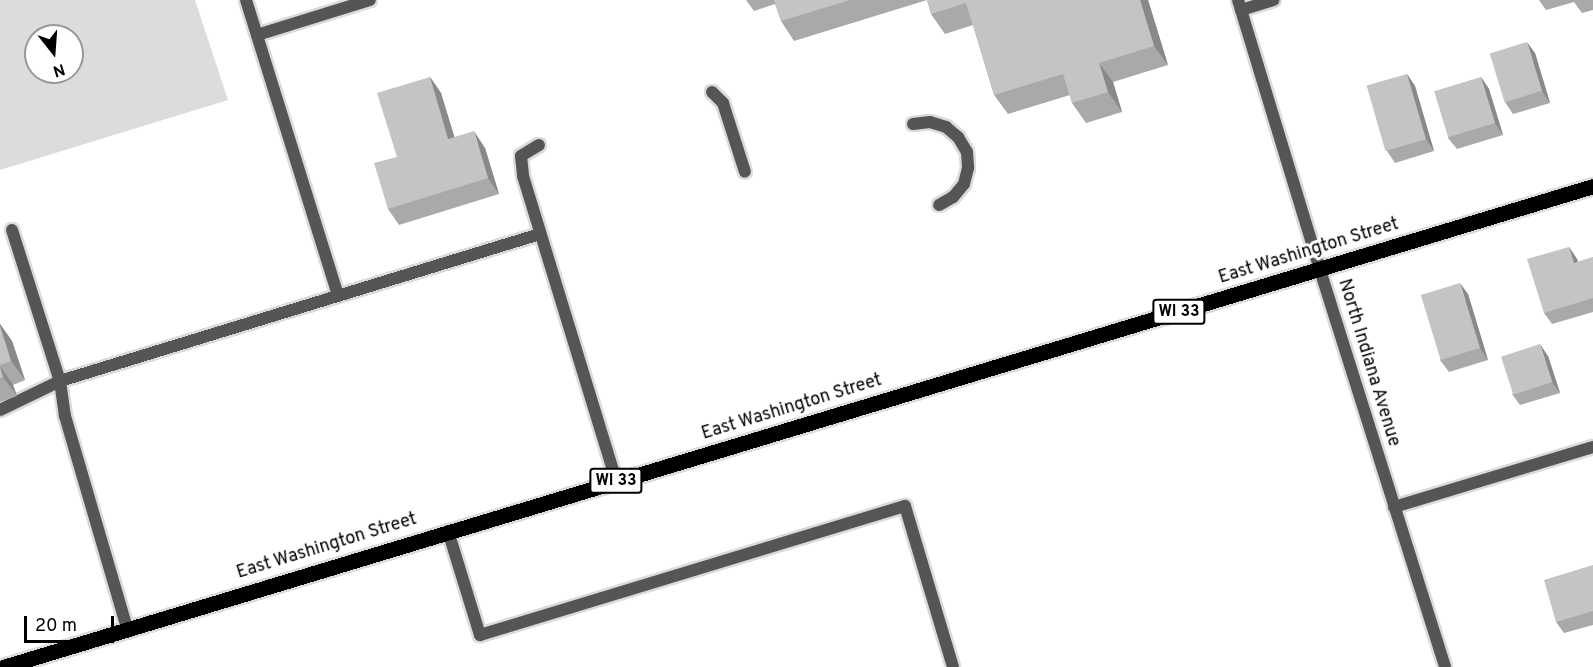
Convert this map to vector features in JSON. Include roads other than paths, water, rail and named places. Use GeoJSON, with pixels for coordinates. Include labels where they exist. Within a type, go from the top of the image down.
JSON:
{"type":"FeatureCollection","features":[{"type":"Feature","properties":{"kind":"main road","name":"East Washington Street"},"geometry":{"type":"LineString","coordinates":[[3,667],[1593,186]]}},
{"type":"Feature","properties":{"kind":"street"},"geometry":{"type":"LineString","coordinates":[[246,0],[338,296]]}},
{"type":"Feature","properties":{"kind":"street"},"geometry":{"type":"LineString","coordinates":[[256,35],[370,0]]}},
{"type":"Feature","properties":{"kind":"street"},"geometry":{"type":"LineString","coordinates":[[1239,5],[1274,0]]}},
{"type":"Feature","properties":{"kind":"street","name":"North Indiana Avenue"},"geometry":{"type":"LineString","coordinates":[[1239,5],[1445,667]]}},
{"type":"Feature","properties":{"kind":"street"},"geometry":{"type":"LineString","coordinates":[[712,92],[723,103],[745,172]]}},
{"type":"Feature","properties":{"kind":"street"},"geometry":{"type":"LineString","coordinates":[[913,124],[930,122],[946,127],[958,137],[967,152],[968,168],[963,184],[953,197],[939,205]]}},
{"type":"Feature","properties":{"kind":"street"},"geometry":{"type":"LineString","coordinates":[[539,145],[521,156],[523,176],[616,481]]}},
{"type":"Feature","properties":{"kind":"street"},"geometry":{"type":"LineString","coordinates":[[12,230],[60,381],[65,416],[127,628]]}},
{"type":"Feature","properties":{"kind":"street"},"geometry":{"type":"LineString","coordinates":[[0,410],[60,381],[540,234]]}},
{"type":"Feature","properties":{"kind":"street"},"geometry":{"type":"LineString","coordinates":[[1395,507],[1593,447]]}},
{"type":"Feature","properties":{"kind":"street"},"geometry":{"type":"LineString","coordinates":[[448,531],[480,635],[905,506],[953,667]]}}]}
